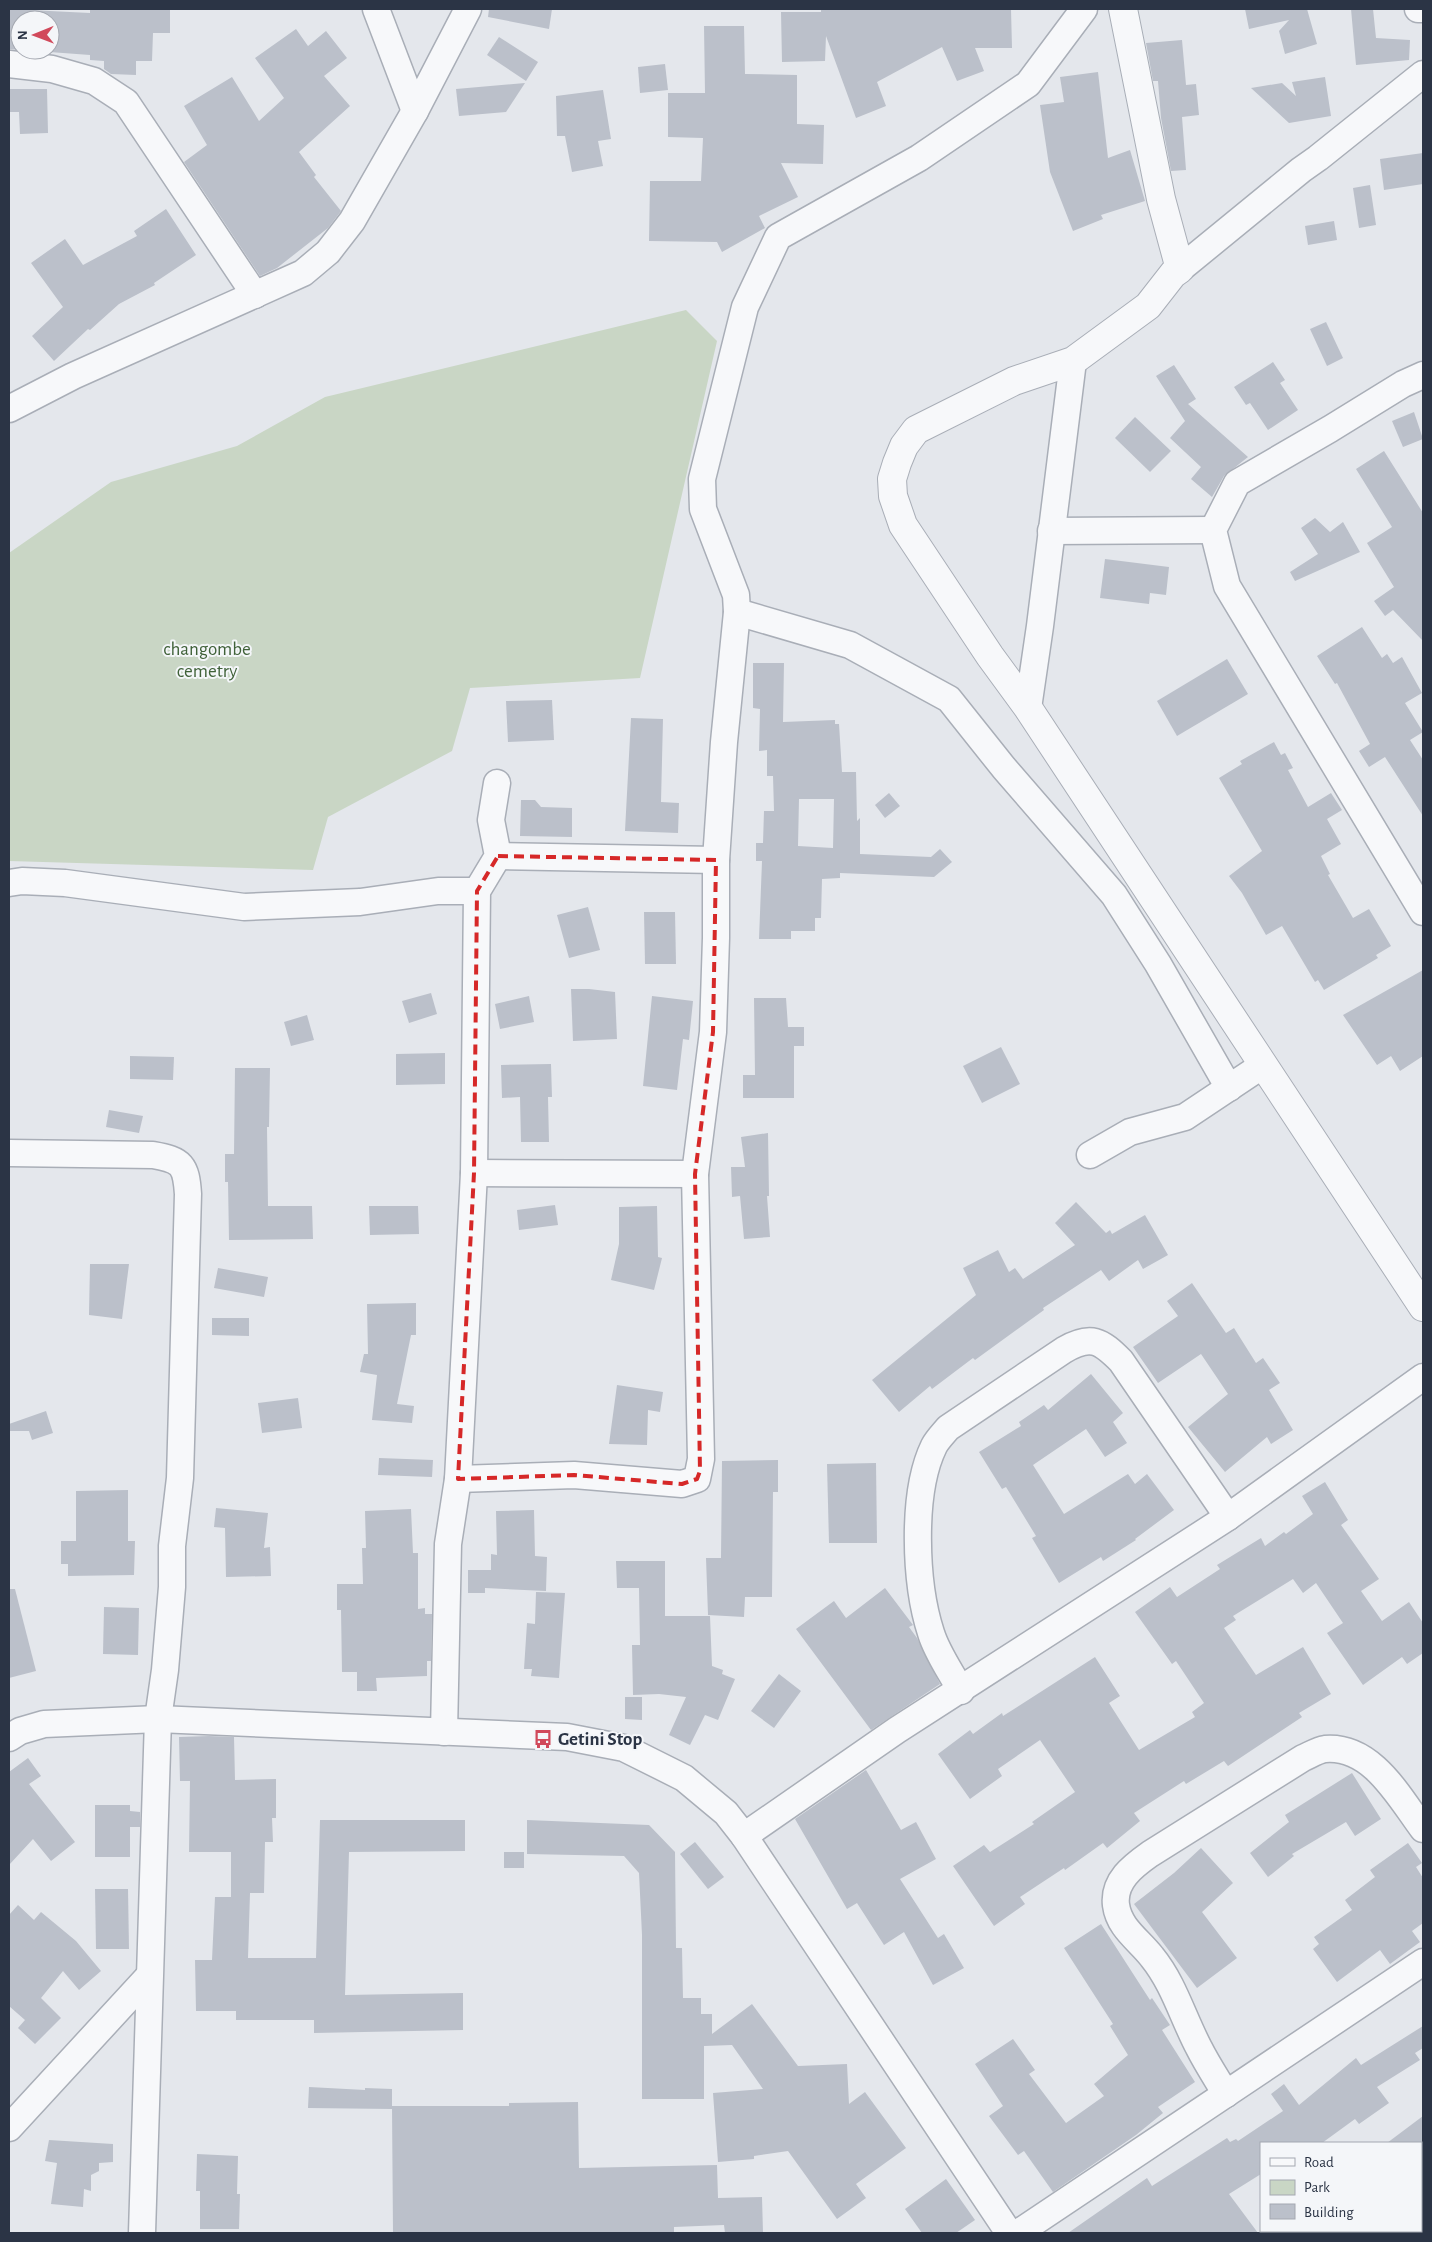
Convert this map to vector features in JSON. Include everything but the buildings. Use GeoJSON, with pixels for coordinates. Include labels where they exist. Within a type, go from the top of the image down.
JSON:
{"type":"FeatureCollection","features":[{"type":"Feature","properties":{"kind":"street"},"geometry":{"type":"LineString","coordinates":[[376,9],[415,111]]}},
{"type":"Feature","properties":{"kind":"street"},"geometry":{"type":"LineString","coordinates":[[9,409],[73,376],[303,274],[328,252],[352,221],[415,111],[468,9]]}},
{"type":"Feature","properties":{"kind":"street"},"geometry":{"type":"LineString","coordinates":[[458,1479],[574,1474],[682,1484],[697,1478],[701,1459],[695,1174],[713,1032],[716,860],[724,742],[737,612],[736,595],[703,508],[702,478],[745,307],[778,237],[919,158],[1028,84],[1084,9]]}},
{"type":"Feature","properties":{"kind":"street"},"geometry":{"type":"LineString","coordinates":[[1123,9],[1162,199],[1180,269]]}},
{"type":"Feature","properties":{"kind":"street"},"geometry":{"type":"LineString","coordinates":[[1418,9],[1423,9]]}},
{"type":"Feature","properties":{"kind":"street"},"geometry":{"type":"LineString","coordinates":[[9,64],[52,69],[94,81],[126,102],[255,294]]}},
{"type":"Feature","properties":{"kind":"street"},"geometry":{"type":"LineString","coordinates":[[1423,74],[1173,274],[1148,306],[1073,361],[1014,381],[916,430],[904,446],[892,479],[894,496],[903,525],[990,656],[1028,708],[1423,1307]]}},
{"type":"Feature","properties":{"kind":"street"},"geometry":{"type":"LineString","coordinates":[[1028,708],[1073,361]]}},
{"type":"Feature","properties":{"kind":"street"},"geometry":{"type":"LineString","coordinates":[[1423,375],[1403,384],[1237,483],[1213,530],[1227,586],[1423,912]]}},
{"type":"Feature","properties":{"kind":"street"},"geometry":{"type":"LineString","coordinates":[[1051,531],[1213,530]]}},
{"type":"Feature","properties":{"kind":"street"},"geometry":{"type":"LineString","coordinates":[[737,612],[850,645],[949,699],[1004,768],[1114,895],[1158,964],[1229,1088]]}},
{"type":"Feature","properties":{"kind":"street"},"geometry":{"type":"LineString","coordinates":[[444,1732],[448,1544],[458,1479],[474,1173],[477,891],[498,856],[491,820],[497,783]]}},
{"type":"Feature","properties":{"kind":"street"},"geometry":{"type":"LineString","coordinates":[[498,856],[716,860]]}},
{"type":"Feature","properties":{"kind":"street"},"geometry":{"type":"LineString","coordinates":[[9,883],[22,881],[65,883],[244,907],[360,902],[433,892],[477,891]]}},
{"type":"Feature","properties":{"kind":"street"},"geometry":{"type":"LineString","coordinates":[[1090,1154],[1130,1132],[1185,1117],[1263,1065]]}},
{"type":"Feature","properties":{"kind":"street"},"geometry":{"type":"LineString","coordinates":[[9,1153],[153,1155],[174,1160],[183,1166],[187,1178],[180,1478],[172,1546],[172,1587],[165,1670],[158,1719],[148,1977],[142,2233]]}},
{"type":"Feature","properties":{"kind":"street"},"geometry":{"type":"LineString","coordinates":[[474,1173],[695,1174]]}},
{"type":"Feature","properties":{"kind":"street"},"geometry":{"type":"LineString","coordinates":[[961,1691],[931,1634],[920,1579],[917,1537],[919,1505],[926,1468],[934,1445],[948,1428],[1064,1350],[1083,1340],[1094,1341],[1105,1345],[1122,1361],[1228,1517]]}},
{"type":"Feature","properties":{"kind":"street"},"geometry":{"type":"LineString","coordinates":[[744,1836],[897,1730],[961,1691],[1228,1517],[1423,1378]]}},
{"type":"Feature","properties":{"kind":"street"},"geometry":{"type":"LineString","coordinates":[[9,1738],[20,1731],[44,1724],[158,1719],[567,1737],[624,1748],[684,1778],[726,1813],[744,1836],[1009,2233]]}},
{"type":"Feature","properties":{"kind":"street"},"geometry":{"type":"LineString","coordinates":[[1226,2094],[1199,2048],[1177,2000],[1153,1958],[1121,1923],[1116,1904],[1118,1888],[1128,1870],[1150,1854],[1303,1758],[1324,1749],[1350,1751],[1366,1762],[1383,1776],[1423,1829]]}},
{"type":"Feature","properties":{"kind":"street"},"geometry":{"type":"LineString","coordinates":[[1018,2233],[1423,1962]]}},
{"type":"Feature","properties":{"kind":"street"},"geometry":{"type":"LineString","coordinates":[[9,2128],[148,1977]]}},
{"type":"Feature","properties":{"kind":"highlighted area"},"geometry":{"type":"Polygon","coordinates":[[[498,856],[716,860],[713,1032],[695,1174],[700,1471],[697,1479],[682,1484],[574,1475],[458,1479],[474,1173],[477,891],[498,856]]]}},
{"type":"Feature","properties":{"kind":"green space","name":"changombe cemetry"},"geometry":{"type":"Polygon","coordinates":[[[686,310],[717,341],[640,678],[470,688],[452,751],[328,817],[313,870],[9,861],[9,553],[111,482],[237,446],[325,397],[686,310]]]}},
{"type":"Feature","properties":{"kind":"place","name":"Getini Stop"},"geometry":{"type":"Point","coordinates":[543,1739]}}]}
